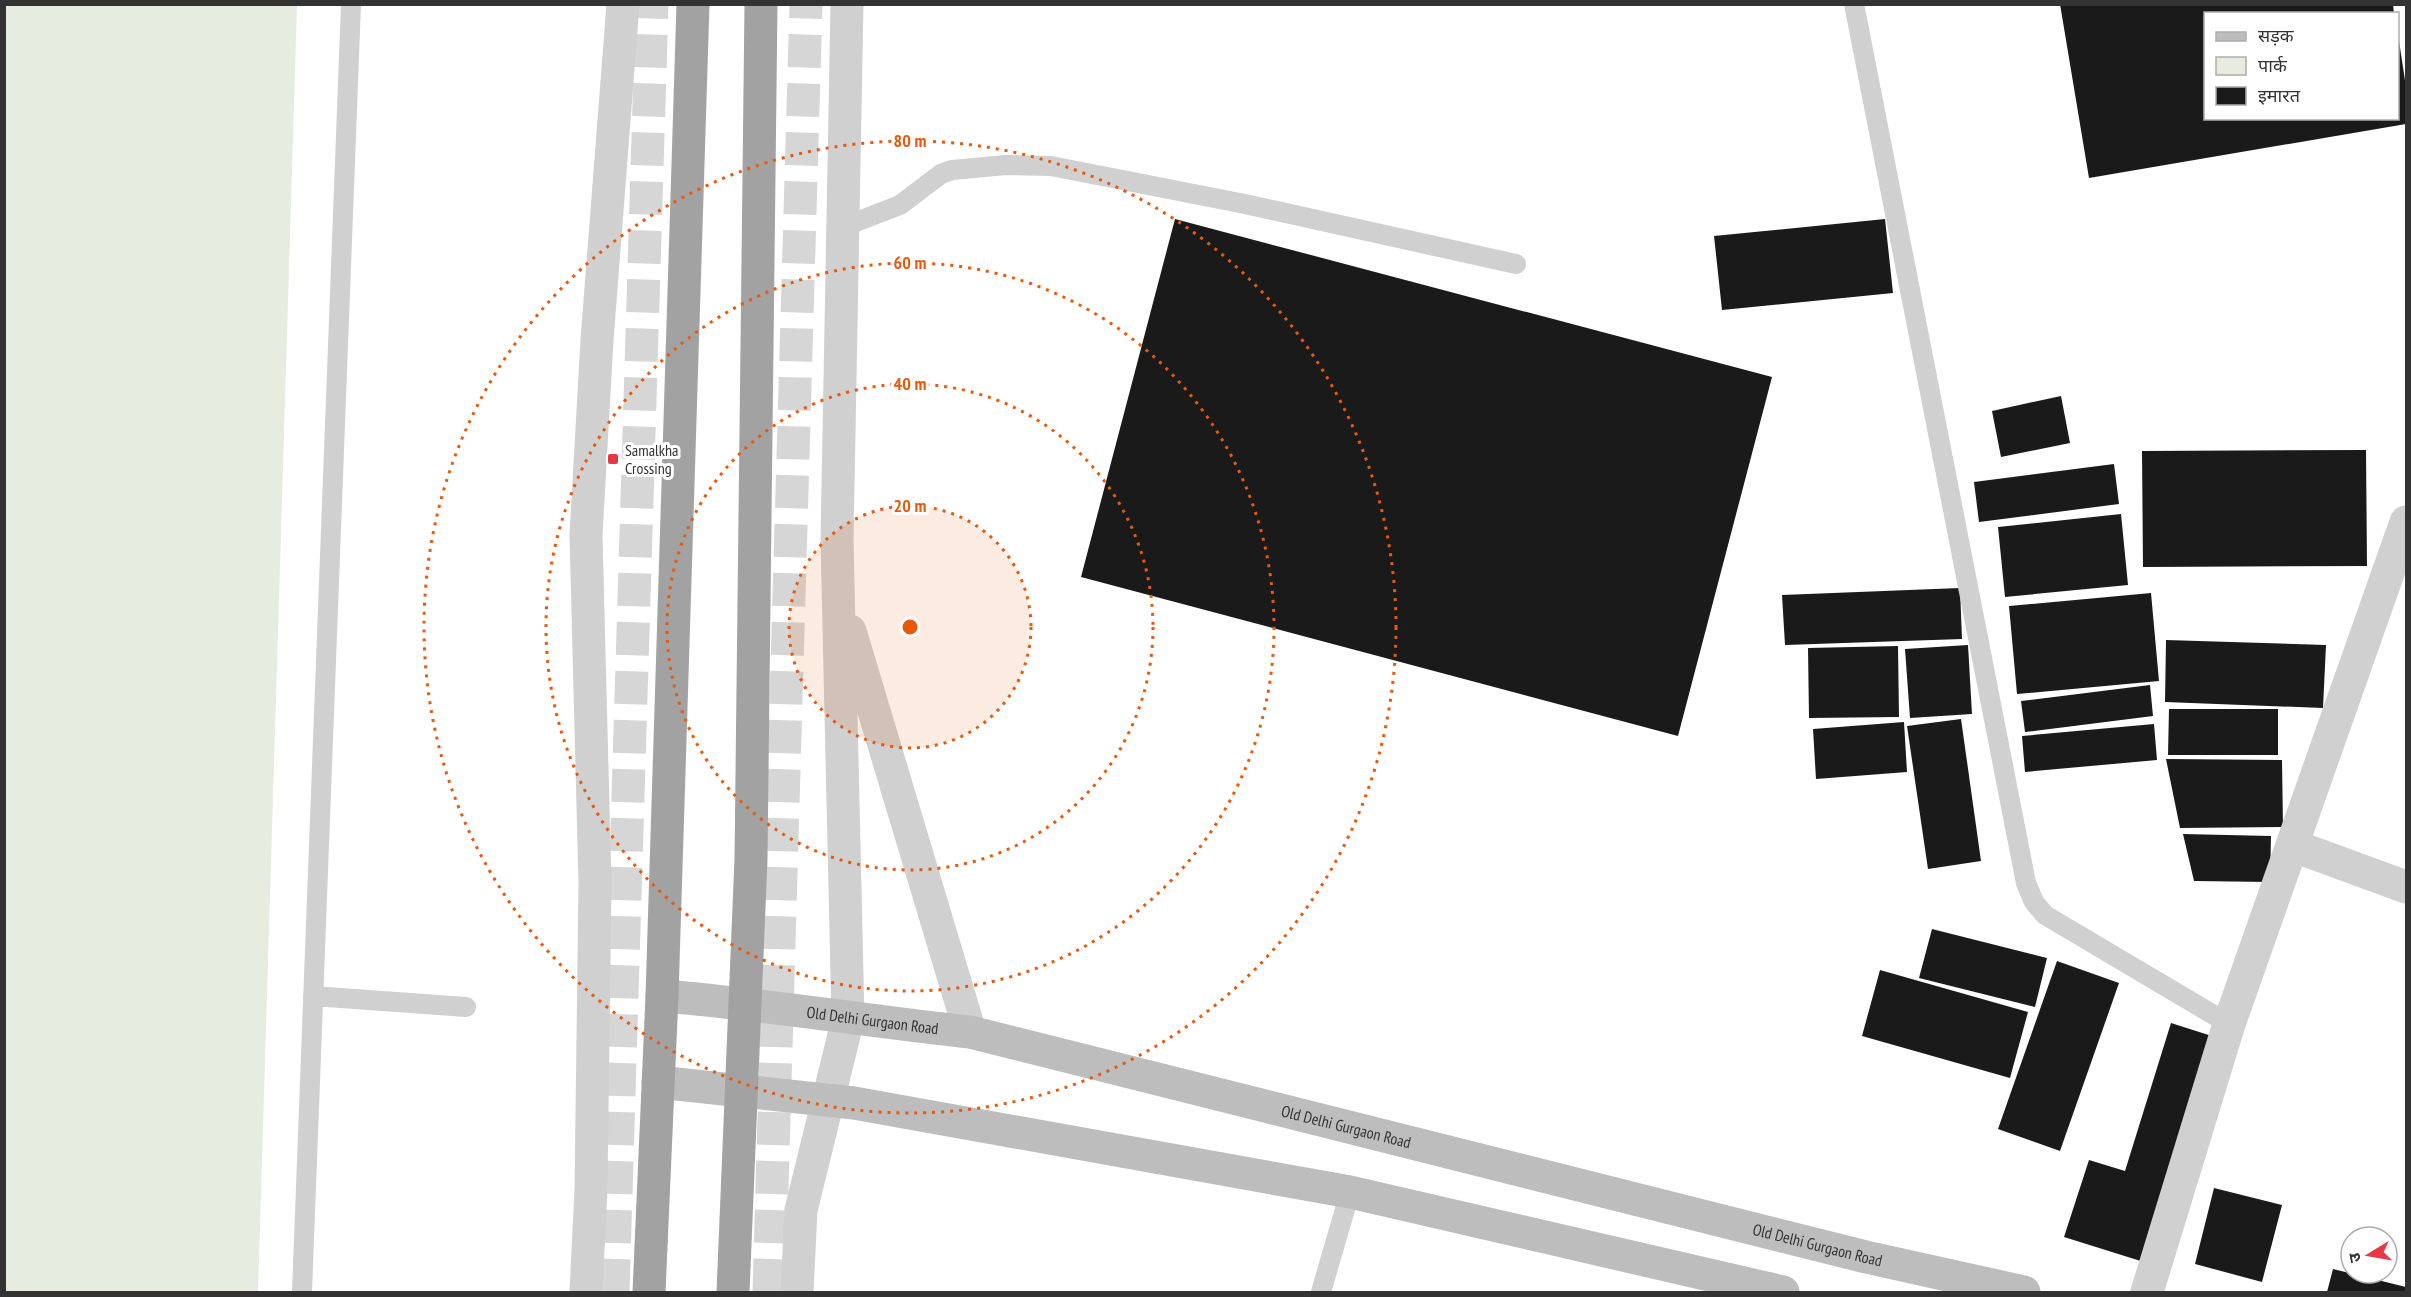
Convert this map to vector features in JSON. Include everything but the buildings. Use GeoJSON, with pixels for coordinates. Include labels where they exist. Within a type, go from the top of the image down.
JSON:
{"type":"FeatureCollection","features":[{"type":"Feature","properties":{"kind":"highway"},"geometry":{"type":"LineString","coordinates":[[649,1293],[662,996],[693,4]]}},
{"type":"Feature","properties":{"kind":"highway"},"geometry":{"type":"LineString","coordinates":[[733,1293],[747,1003],[751,859],[761,4]]}},
{"type":"Feature","properties":{"kind":"main road","name":"Old Delhi Gurgaon Road"},"geometry":{"type":"LineString","coordinates":[[662,996],[747,1003],[848,1019],[970,1032],[1854,1255],[2024,1293]]}},
{"type":"Feature","properties":{"kind":"main road"},"geometry":{"type":"LineString","coordinates":[[658,1082],[828,1099],[1350,1192],[1783,1293]]}},
{"type":"Feature","properties":{"kind":"street"},"geometry":{"type":"LineString","coordinates":[[586,1293],[591,1189],[594,895],[586,535],[597,340],[623,4]]}},
{"type":"Feature","properties":{"kind":"street"},"geometry":{"type":"LineString","coordinates":[[797,1293],[801,1210],[848,1019],[837,540],[847,4]]}},
{"type":"Feature","properties":{"kind":"street"},"geometry":{"type":"LineString","coordinates":[[2147,1293],[2229,1024],[2294,846],[2406,522]]}},
{"type":"Feature","properties":{"kind":"street"},"geometry":{"type":"LineString","coordinates":[[837,540],[848,622],[970,1032]]}},
{"type":"Feature","properties":{"kind":"street"},"geometry":{"type":"LineString","coordinates":[[2294,846],[2406,887]]}},
{"type":"Feature","properties":{"kind":"lane"},"geometry":{"type":"LineString","coordinates":[[302,1293],[351,4]]}},
{"type":"Feature","properties":{"kind":"lane"},"geometry":{"type":"LineString","coordinates":[[1854,4],[2026,883],[2034,902],[2045,915],[2229,1024]]}},
{"type":"Feature","properties":{"kind":"lane"},"geometry":{"type":"LineString","coordinates":[[843,227],[900,205],[940,174],[952,170],[1006,165],[1051,166],[1245,204],[1516,264]]}},
{"type":"Feature","properties":{"kind":"lane"},"geometry":{"type":"LineString","coordinates":[[314,996],[466,1007]]}},
{"type":"Feature","properties":{"kind":"lane"},"geometry":{"type":"LineString","coordinates":[[1321,1293],[1350,1192]]}},
{"type":"Feature","properties":{"kind":"green space"},"geometry":{"type":"Polygon","coordinates":[[[5,4],[297,5],[258,1292],[5,1292],[5,4]]]}},
{"type":"Feature","properties":{"kind":"tunnel"},"geometry":{"type":"LineString","coordinates":[[613,1292],[652,4]]}},
{"type":"Feature","properties":{"kind":"tunnel"},"geometry":{"type":"LineString","coordinates":[[769,1292],[806,4]]}},
{"type":"Feature","properties":{"kind":"place","name":"Samalkha Crossing"},"geometry":{"type":"Point","coordinates":[613,459]}}]}
